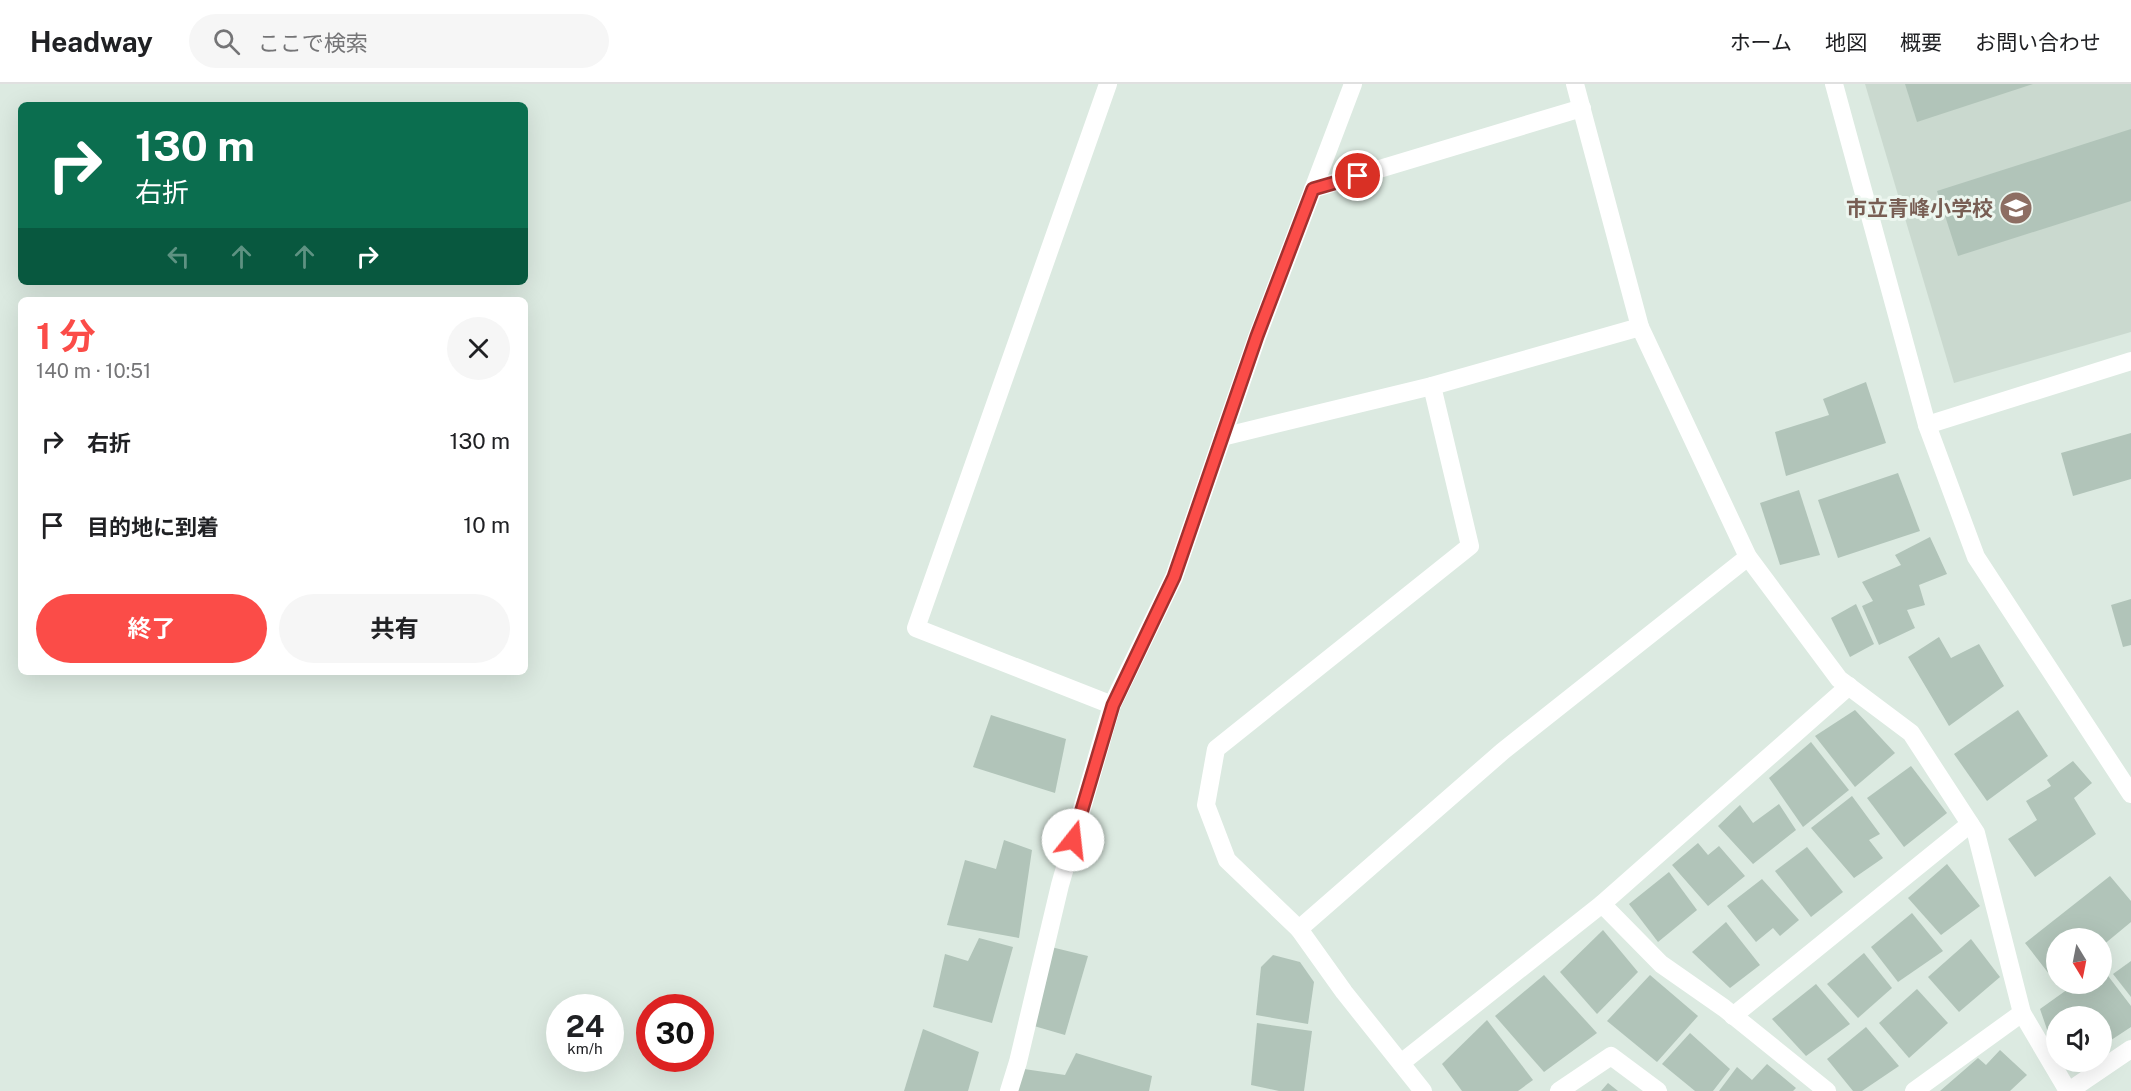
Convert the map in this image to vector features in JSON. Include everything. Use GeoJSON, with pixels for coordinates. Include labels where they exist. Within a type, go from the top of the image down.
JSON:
{"type":"FeatureCollection","features":[{"type":"Feature","properties":{"kind":"street"},"geometry":{"type":"LineString","coordinates":[[1108,84],[916,628],[1113,705]]}},
{"type":"Feature","properties":{"kind":"street"},"geometry":{"type":"LineString","coordinates":[[1009,1091],[1060,885],[1113,705],[1174,577],[1257,336],[1353,84]]}},
{"type":"Feature","properties":{"kind":"street"},"geometry":{"type":"LineString","coordinates":[[1575,84],[1640,327],[1748,557],[1839,679],[1911,733],[1976,833],[2022,1012],[2068,1091],[2131,1049]]}},
{"type":"Feature","properties":{"kind":"street"},"geometry":{"type":"LineString","coordinates":[[1834,84],[1927,425],[1976,557],[2131,794]]}},
{"type":"Feature","properties":{"kind":"street"},"geometry":{"type":"LineString","coordinates":[[1313,189],[1582,108]]}},
{"type":"Feature","properties":{"kind":"street"},"geometry":{"type":"LineString","coordinates":[[1222,436],[1432,386],[1640,327]]}},
{"type":"Feature","properties":{"kind":"street"},"geometry":{"type":"LineString","coordinates":[[1927,425],[2131,361]]}},
{"type":"Feature","properties":{"kind":"street"},"geometry":{"type":"LineString","coordinates":[[1423,1091],[1344,992],[1299,929],[1227,860],[1206,806],[1216,748],[1470,546],[1432,386]]}},
{"type":"Feature","properties":{"kind":"street"},"geometry":{"type":"LineString","coordinates":[[1299,929],[1503,751],[1748,557]]}},
{"type":"Feature","properties":{"kind":"street"},"geometry":{"type":"LineString","coordinates":[[1401,1063],[1602,904],[1849,686]]}},
{"type":"Feature","properties":{"kind":"street"},"geometry":{"type":"LineString","coordinates":[[1733,1016],[1970,824]]}},
{"type":"Feature","properties":{"kind":"street"},"geometry":{"type":"LineString","coordinates":[[1602,904],[1661,964],[1733,1016],[1827,1091]]}},
{"type":"Feature","properties":{"kind":"street"},"geometry":{"type":"LineString","coordinates":[[1914,1091],[2022,1012]]}},
{"type":"Feature","properties":{"kind":"street"},"geometry":{"type":"LineString","coordinates":[[1559,1091],[1611,1056],[1658,1091]]}},
{"type":"Feature","properties":{"kind":"shaded area","name":"市立青峰小学校"},"geometry":{"type":"Polygon","coordinates":[[[1865,84],[2131,84],[2131,332],[1954,383],[1865,84]]]}},
{"type":"Feature","properties":{"kind":"building"},"geometry":{"type":"Polygon","coordinates":[[[1905,84],[2033,84],[1917,122],[1905,84]]]}},
{"type":"Feature","properties":{"kind":"building"},"geometry":{"type":"Polygon","coordinates":[[[2131,129],[2131,201],[1958,256],[1937,191],[2131,129]]]}},
{"type":"Feature","properties":{"kind":"building"},"geometry":{"type":"Polygon","coordinates":[[[1866,382],[1886,443],[1786,476],[1775,432],[1829,415],[1823,399],[1866,382]]]}},
{"type":"Feature","properties":{"kind":"building"},"geometry":{"type":"Polygon","coordinates":[[[2131,433],[2131,479],[2073,496],[2061,453],[2131,433]]]}},
{"type":"Feature","properties":{"kind":"building"},"geometry":{"type":"Polygon","coordinates":[[[1898,473],[1920,531],[1838,558],[1818,500],[1898,473]]]}},
{"type":"Feature","properties":{"kind":"building"},"geometry":{"type":"Polygon","coordinates":[[[1799,490],[1820,555],[1780,565],[1760,503],[1799,490]]]}},
{"type":"Feature","properties":{"kind":"building"},"geometry":{"type":"Polygon","coordinates":[[[1930,537],[1947,574],[1919,585],[1925,605],[1907,610],[1915,628],[1879,645],[1862,606],[1873,601],[1862,582],[1901,565],[1895,555],[1930,537]]]}},
{"type":"Feature","properties":{"kind":"building"},"geometry":{"type":"Polygon","coordinates":[[[2131,599],[2131,645],[2123,647],[2111,605],[2131,599]]]}},
{"type":"Feature","properties":{"kind":"building"},"geometry":{"type":"Polygon","coordinates":[[[1856,604],[1874,644],[1850,657],[1831,618],[1856,604]]]}},
{"type":"Feature","properties":{"kind":"building"},"geometry":{"type":"Polygon","coordinates":[[[1939,637],[1951,658],[1979,644],[2004,686],[1949,726],[1908,657],[1939,637]]]}},
{"type":"Feature","properties":{"kind":"building"},"geometry":{"type":"Polygon","coordinates":[[[1855,710],[1895,753],[1855,787],[1815,736],[1855,710]]]}},
{"type":"Feature","properties":{"kind":"building"},"geometry":{"type":"Polygon","coordinates":[[[2018,710],[2048,756],[1987,801],[1954,754],[2018,710]]]}},
{"type":"Feature","properties":{"kind":"building"},"geometry":{"type":"Polygon","coordinates":[[[991,715],[1066,739],[1055,793],[973,767],[991,715]]]}},
{"type":"Feature","properties":{"kind":"building"},"geometry":{"type":"Polygon","coordinates":[[[1811,742],[1849,790],[1803,827],[1769,778],[1811,742]]]}},
{"type":"Feature","properties":{"kind":"building"},"geometry":{"type":"Polygon","coordinates":[[[2073,761],[2092,783],[2074,798],[2096,834],[2035,877],[2008,839],[2037,820],[2026,801],[2051,786],[2047,780],[2073,761]]]}},
{"type":"Feature","properties":{"kind":"building"},"geometry":{"type":"Polygon","coordinates":[[[1911,766],[1947,813],[1904,847],[1867,798],[1911,766]]]}},
{"type":"Feature","properties":{"kind":"building"},"geometry":{"type":"Polygon","coordinates":[[[1852,796],[1880,834],[1869,840],[1883,858],[1854,878],[1811,828],[1852,796]]]}},
{"type":"Feature","properties":{"kind":"building"},"geometry":{"type":"Polygon","coordinates":[[[1779,804],[1796,830],[1753,864],[1718,826],[1740,805],[1753,823],[1779,804]]]}},
{"type":"Feature","properties":{"kind":"building"},"geometry":{"type":"Polygon","coordinates":[[[1004,840],[1032,850],[1019,938],[947,925],[965,860],[996,869],[1004,840]]]}},
{"type":"Feature","properties":{"kind":"building"},"geometry":{"type":"Polygon","coordinates":[[[1698,843],[1708,855],[1719,846],[1745,876],[1708,906],[1672,865],[1698,843]]]}},
{"type":"Feature","properties":{"kind":"building"},"geometry":{"type":"Polygon","coordinates":[[[1807,847],[1843,892],[1811,917],[1775,871],[1807,847]]]}},
{"type":"Feature","properties":{"kind":"building"},"geometry":{"type":"Polygon","coordinates":[[[1947,864],[1980,906],[1941,935],[1908,898],[1947,864]]]}},
{"type":"Feature","properties":{"kind":"building"},"geometry":{"type":"Polygon","coordinates":[[[1669,872],[1697,910],[1658,942],[1629,904],[1669,872]]]}},
{"type":"Feature","properties":{"kind":"building"},"geometry":{"type":"Polygon","coordinates":[[[2110,876],[2131,901],[2131,922],[2112,938],[2112,928],[2046,928],[2046,970],[2025,943],[2110,876]]]}},
{"type":"Feature","properties":{"kind":"building"},"geometry":{"type":"Polygon","coordinates":[[[1762,879],[1799,920],[1780,936],[1773,928],[1756,942],[1727,906],[1762,879]]]}},
{"type":"Feature","properties":{"kind":"building"},"geometry":{"type":"Polygon","coordinates":[[[1912,913],[1943,951],[1898,982],[1871,947],[1912,913]]]}},
{"type":"Feature","properties":{"kind":"building"},"geometry":{"type":"Polygon","coordinates":[[[1726,922],[1760,965],[1730,988],[1692,952],[1726,922]]]}},
{"type":"Feature","properties":{"kind":"building"},"geometry":{"type":"Polygon","coordinates":[[[1603,930],[1638,972],[1597,1014],[1560,972],[1603,930]]]}},
{"type":"Feature","properties":{"kind":"building"},"geometry":{"type":"Polygon","coordinates":[[[979,938],[1013,947],[992,1023],[933,1007],[945,954],[968,961],[979,938]]]}},
{"type":"Feature","properties":{"kind":"building"},"geometry":{"type":"Polygon","coordinates":[[[1971,939],[2000,977],[1959,1012],[1928,977],[1971,939]]]}},
{"type":"Feature","properties":{"kind":"building"},"geometry":{"type":"Polygon","coordinates":[[[1051,947],[1088,956],[1065,1035],[1034,1026],[1051,947]]]}},
{"type":"Feature","properties":{"kind":"building"},"geometry":{"type":"Polygon","coordinates":[[[1864,953],[1892,988],[1858,1018],[1827,984],[1864,953]]]}},
{"type":"Feature","properties":{"kind":"building"},"geometry":{"type":"Polygon","coordinates":[[[1273,955],[1300,962],[1314,982],[1308,1024],[1256,1015],[1261,967],[1273,955]]]}},
{"type":"Feature","properties":{"kind":"building"},"geometry":{"type":"Polygon","coordinates":[[[2131,961],[2131,997],[2113,974],[2131,961]]]}},
{"type":"Feature","properties":{"kind":"building"},"geometry":{"type":"Polygon","coordinates":[[[1544,975],[1597,1033],[1544,1072],[1495,1016],[1544,975]]]}},
{"type":"Feature","properties":{"kind":"building"},"geometry":{"type":"Polygon","coordinates":[[[1650,975],[1698,1016],[1657,1062],[1607,1021],[1650,975]]]}},
{"type":"Feature","properties":{"kind":"building"},"geometry":{"type":"Polygon","coordinates":[[[2112,981],[2131,1006],[2131,1027],[2112,1039],[2112,1006],[2046,1006],[2046,1026],[2040,1009],[2061,994],[2112,994],[2112,981]]]}},
{"type":"Feature","properties":{"kind":"building"},"geometry":{"type":"Polygon","coordinates":[[[1816,984],[1850,1024],[1806,1056],[1772,1019],[1816,984]]]}},
{"type":"Feature","properties":{"kind":"building"},"geometry":{"type":"Polygon","coordinates":[[[1917,989],[1948,1023],[1909,1058],[1879,1023],[1917,989]]]}},
{"type":"Feature","properties":{"kind":"building"},"geometry":{"type":"Polygon","coordinates":[[[1487,1020],[1533,1080],[1518,1091],[1462,1091],[1442,1064],[1487,1020]]]}},
{"type":"Feature","properties":{"kind":"building"},"geometry":{"type":"Polygon","coordinates":[[[1257,1023],[1312,1031],[1304,1091],[1279,1091],[1251,1085],[1257,1023]]]}},
{"type":"Feature","properties":{"kind":"building"},"geometry":{"type":"Polygon","coordinates":[[[1866,1027],[1899,1066],[1862,1091],[1853,1091],[1827,1059],[1866,1027]]]}},
{"type":"Feature","properties":{"kind":"building"},"geometry":{"type":"Polygon","coordinates":[[[923,1029],[979,1052],[968,1091],[904,1091],[923,1029]]]}},
{"type":"Feature","properties":{"kind":"building"},"geometry":{"type":"Polygon","coordinates":[[[1690,1033],[1730,1069],[1713,1091],[1695,1091],[1662,1064],[1690,1033]]]}},
{"type":"Feature","properties":{"kind":"building"},"geometry":{"type":"Polygon","coordinates":[[[2000,1050],[2027,1075],[2010,1091],[1940,1091],[1978,1058],[1986,1065],[2000,1050]]]}},
{"type":"Feature","properties":{"kind":"building"},"geometry":{"type":"Polygon","coordinates":[[[1076,1053],[1152,1076],[1149,1091],[1017,1091],[1024,1069],[1065,1075],[1076,1053]]]}},
{"type":"Feature","properties":{"kind":"building"},"geometry":{"type":"Polygon","coordinates":[[[1767,1064],[1796,1088],[1793,1091],[1719,1091],[1737,1067],[1752,1080],[1767,1064]]]}},
{"type":"Feature","properties":{"kind":"building"},"geometry":{"type":"Polygon","coordinates":[[[1608,1083],[1618,1091],[1601,1091],[1608,1083]]]}},
{"type":"Feature","properties":{"kind":"place","name":"市立青峰小学校"},"geometry":{"type":"Point","coordinates":[2016,208]}},
{"type":"Feature","properties":{"kind":"route"},"geometry":{"type":"LineString","coordinates":[[1073,840],[1113,705],[1174,577],[1257,336],[1313,189],[1358,176]]}}]}
